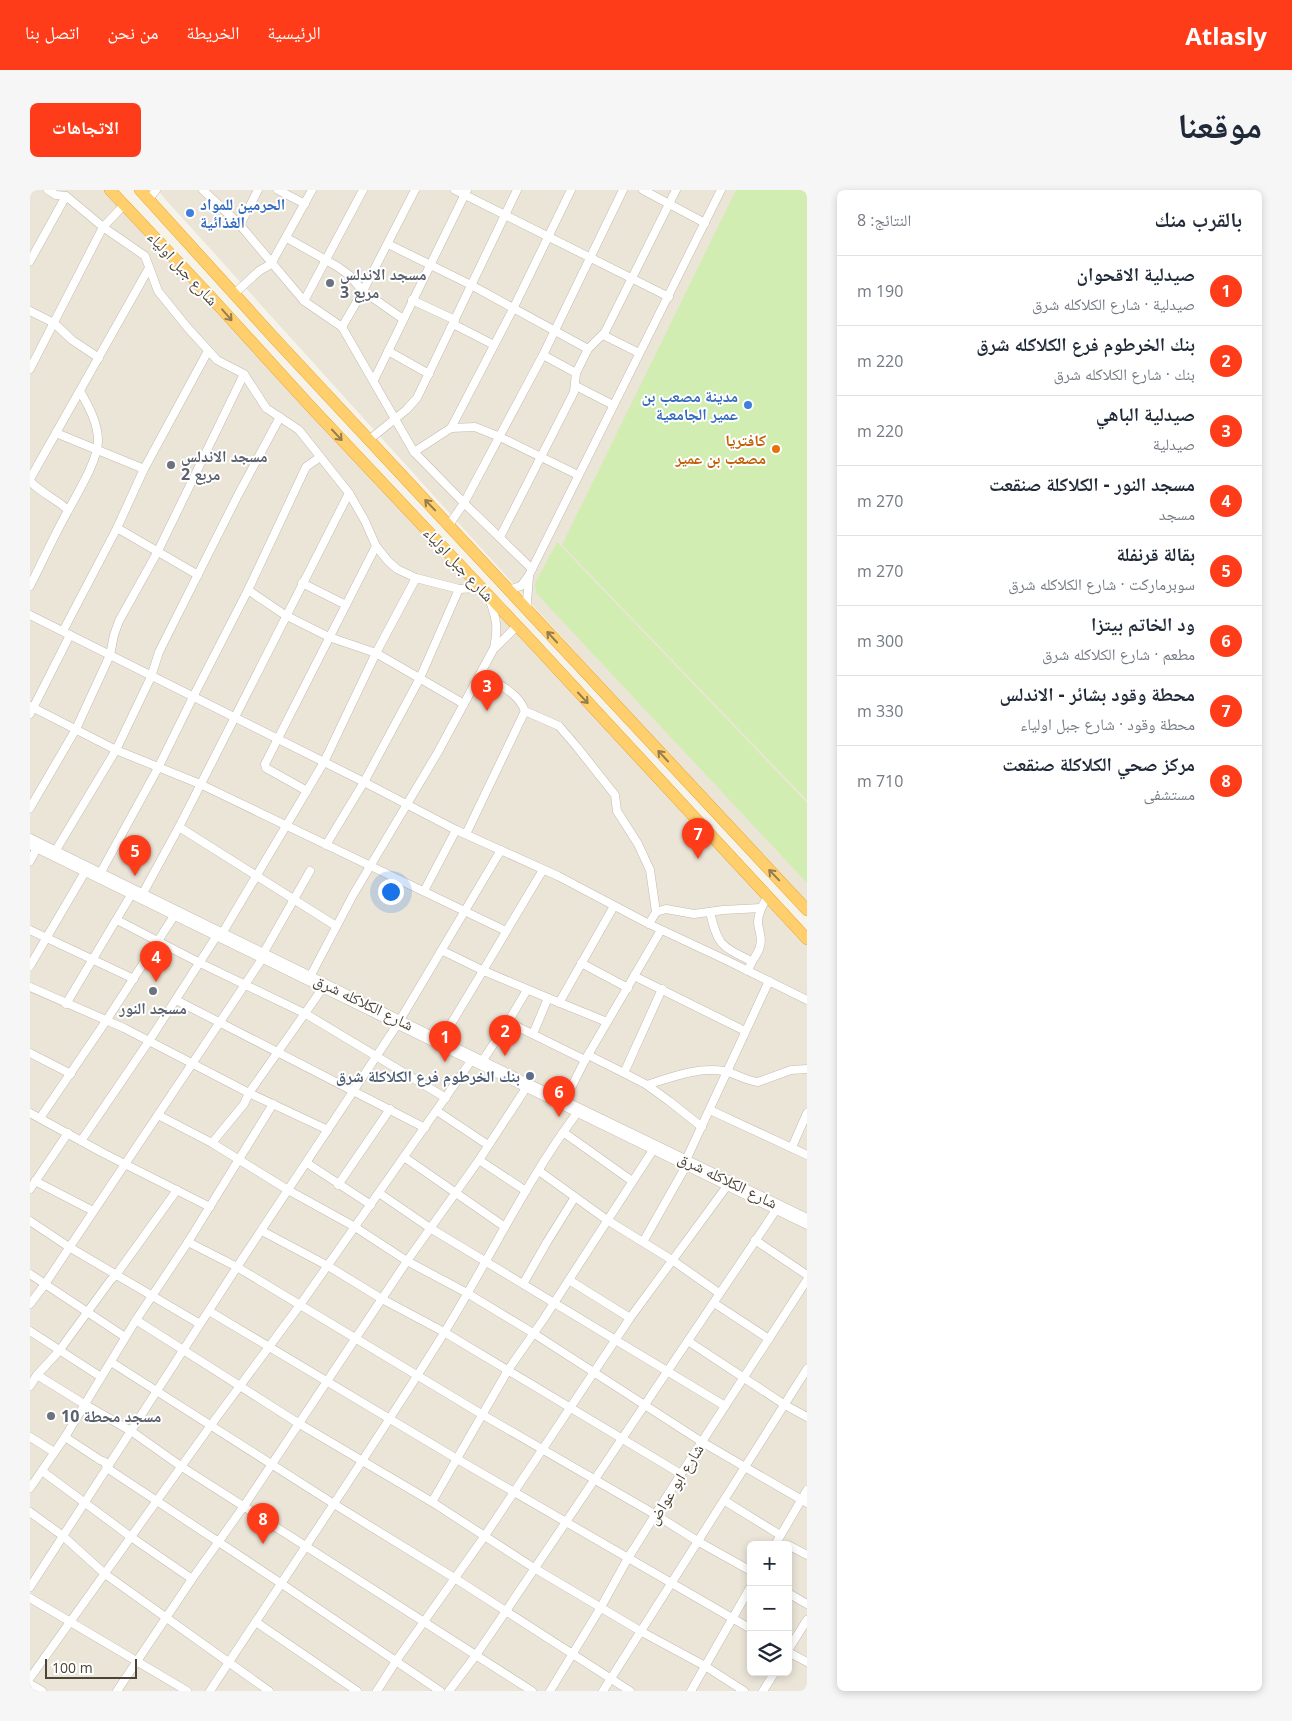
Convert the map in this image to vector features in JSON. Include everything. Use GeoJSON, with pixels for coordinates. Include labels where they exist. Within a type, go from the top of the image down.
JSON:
{"type":"FeatureCollection","features":[{"type":"Feature","properties":{"kind":"highway","name":"شارع جبل اولياء"},"geometry":{"type":"LineString","coordinates":[[140,190],[152,194],[234,294],[804,907]]}},
{"type":"Feature","properties":{"kind":"highway","name":"شارع جبل اولياء"},"geometry":{"type":"LineString","coordinates":[[113,191],[779,909],[802,927],[807,939]]}},
{"type":"Feature","properties":{"kind":"highway"},"geometry":{"type":"LineString","coordinates":[[779,909],[804,907]]}},
{"type":"Feature","properties":{"kind":"street"},"geometry":{"type":"LineString","coordinates":[[48,190],[66,196],[103,227],[145,256],[158,290],[170,307],[217,360],[244,374],[266,408],[299,430],[349,493],[365,520],[376,546],[388,561],[397,569],[416,578],[459,588],[480,588]]}},
{"type":"Feature","properties":{"kind":"street"},"geometry":{"type":"LineString","coordinates":[[240,225],[258,190]]}},
{"type":"Feature","properties":{"kind":"street"},"geometry":{"type":"LineString","coordinates":[[278,190],[305,204]]}},
{"type":"Feature","properties":{"kind":"street"},"geometry":{"type":"LineString","coordinates":[[234,294],[259,270],[272,264],[312,190]]}},
{"type":"Feature","properties":{"kind":"street"},"geometry":{"type":"LineString","coordinates":[[304,301],[363,190]]}},
{"type":"Feature","properties":{"kind":"street"},"geometry":{"type":"LineString","coordinates":[[342,327],[363,291],[415,190]]}},
{"type":"Feature","properties":{"kind":"street"},"geometry":{"type":"LineString","coordinates":[[455,190],[466,192],[505,214],[668,297]]}},
{"type":"Feature","properties":{"kind":"street"},"geometry":{"type":"LineString","coordinates":[[370,439],[395,419],[416,398],[517,190]]}},
{"type":"Feature","properties":{"kind":"street"},"geometry":{"type":"LineString","coordinates":[[414,452],[451,428],[513,309],[571,190]]}},
{"type":"Feature","properties":{"kind":"street"},"geometry":{"type":"LineString","coordinates":[[449,525],[464,503],[543,355],[623,190]]}},
{"type":"Feature","properties":{"kind":"street"},"geometry":{"type":"LineString","coordinates":[[643,190],[705,223]]}},
{"type":"Feature","properties":{"kind":"street"},"geometry":{"type":"LineString","coordinates":[[500,537],[574,392],[576,373],[588,349],[603,335],[676,190]]}},
{"type":"Feature","properties":{"kind":"street"},"geometry":{"type":"LineString","coordinates":[[508,590],[521,586],[531,572],[721,190]]}},
{"type":"Feature","properties":{"kind":"street"},"geometry":{"type":"LineString","coordinates":[[204,191],[240,225],[304,301],[342,327],[414,452],[500,537],[531,572],[527,600],[528,611]]}},
{"type":"Feature","properties":{"kind":"street"},"geometry":{"type":"LineString","coordinates":[[374,380],[466,192]]}},
{"type":"Feature","properties":{"kind":"street"},"geometry":{"type":"LineString","coordinates":[[30,261],[66,196]]}},
{"type":"Feature","properties":{"kind":"street"},"geometry":{"type":"LineString","coordinates":[[30,369],[103,227],[124,205]]}},
{"type":"Feature","properties":{"kind":"street"},"geometry":{"type":"LineString","coordinates":[[287,238],[349,275],[363,291],[403,319]]}},
{"type":"Feature","properties":{"kind":"street"},"geometry":{"type":"LineString","coordinates":[[388,244],[471,285],[588,349]]}},
{"type":"Feature","properties":{"kind":"street"},"geometry":{"type":"LineString","coordinates":[[68,510],[36,487],[30,480],[149,268]]}},
{"type":"Feature","properties":{"kind":"street"},"geometry":{"type":"LineString","coordinates":[[412,300],[494,345]]}},
{"type":"Feature","properties":{"kind":"street"},"geometry":{"type":"LineString","coordinates":[[30,311],[54,323],[72,340],[99,358]]}},
{"type":"Feature","properties":{"kind":"street"},"geometry":{"type":"LineString","coordinates":[[603,335],[640,353]]}},
{"type":"Feature","properties":{"kind":"street"},"geometry":{"type":"LineString","coordinates":[[208,351],[144,469],[31,709],[76,729],[116,750],[200,784],[506,930]]}},
{"type":"Feature","properties":{"kind":"street"},"geometry":{"type":"LineString","coordinates":[[388,351],[429,374]]}},
{"type":"Feature","properties":{"kind":"street"},"geometry":{"type":"LineString","coordinates":[[543,355],[576,373]]}},
{"type":"Feature","properties":{"kind":"street"},"geometry":{"type":"LineString","coordinates":[[30,808],[76,729],[110,655],[119,621],[158,551],[244,374]]}},
{"type":"Feature","properties":{"kind":"street"},"geometry":{"type":"LineString","coordinates":[[576,386],[613,405]]}},
{"type":"Feature","properties":{"kind":"street"},"geometry":{"type":"LineString","coordinates":[[30,586],[97,451],[98,440],[94,419],[80,391]]}},
{"type":"Feature","properties":{"kind":"street"},"geometry":{"type":"LineString","coordinates":[[56,850],[116,750],[151,676],[163,644],[238,495],[280,417]]}},
{"type":"Feature","properties":{"kind":"street"},"geometry":{"type":"LineString","coordinates":[[451,428],[475,427],[578,475]]}},
{"type":"Feature","properties":{"kind":"street"},"geometry":{"type":"LineString","coordinates":[[56,434],[144,469]]}},
{"type":"Feature","properties":{"kind":"street"},"geometry":{"type":"LineString","coordinates":[[101,872],[158,768],[248,590],[306,467],[320,457]]}},
{"type":"Feature","properties":{"kind":"street"},"geometry":{"type":"LineString","coordinates":[[144,893],[180,827],[285,615],[349,493]]}},
{"type":"Feature","properties":{"kind":"street"},"geometry":{"type":"LineString","coordinates":[[116,528],[198,575]]}},
{"type":"Feature","properties":{"kind":"street"},"geometry":{"type":"LineString","coordinates":[[306,791],[264,766],[376,546]]}},
{"type":"Feature","properties":{"kind":"street"},"geometry":{"type":"LineString","coordinates":[[81,1141],[220,934],[286,826],[324,762],[376,653],[416,578]]}},
{"type":"Feature","properties":{"kind":"street"},"geometry":{"type":"LineString","coordinates":[[302,583],[346,605]]}},
{"type":"Feature","properties":{"kind":"street"},"geometry":{"type":"LineString","coordinates":[[326,845],[364,782],[420,678],[459,588]]}},
{"type":"Feature","properties":{"kind":"street"},"geometry":{"type":"LineString","coordinates":[[248,590],[285,615],[330,637],[376,653],[464,704]]}},
{"type":"Feature","properties":{"kind":"street"},"geometry":{"type":"LineString","coordinates":[[489,598],[497,625],[493,650]]}},
{"type":"Feature","properties":{"kind":"street"},"geometry":{"type":"LineString","coordinates":[[30,615],[236,717],[456,830],[543,870],[661,930],[807,1000]]}},
{"type":"Feature","properties":{"kind":"street"},"geometry":{"type":"LineString","coordinates":[[311,975],[336,926],[407,805],[493,650],[517,626]]}},
{"type":"Feature","properties":{"kind":"street"},"geometry":{"type":"LineString","coordinates":[[466,834],[525,711],[523,704],[515,694],[480,673]]}},
{"type":"Feature","properties":{"kind":"street"},"geometry":{"type":"LineString","coordinates":[[525,711],[559,726],[615,795],[617,811],[638,844],[650,870],[656,912],[649,924]]}},
{"type":"Feature","properties":{"kind":"street"},"geometry":{"type":"LineString","coordinates":[[180,827],[336,926]]}},
{"type":"Feature","properties":{"kind":"street"},"geometry":{"type":"LineString","coordinates":[[424,891],[456,830]]}},
{"type":"Feature","properties":{"kind":"street","name":"شارع الكلاكله شرق"},"geometry":{"type":"LineString","coordinates":[[30,838],[144,893],[263,955],[311,975],[471,1062],[653,1150],[686,1163],[727,1186],[807,1218]]}},
{"type":"Feature","properties":{"kind":"street"},"geometry":{"type":"LineString","coordinates":[[30,860],[33,847]]}},
{"type":"Feature","properties":{"kind":"street","name":"شارع الكلاكله شرق"},"geometry":{"type":"LineString","coordinates":[[33,847],[174,916],[220,934]]}},
{"type":"Feature","properties":{"kind":"street"},"geometry":{"type":"LineString","coordinates":[[30,1586],[399,1023],[501,850]]}},
{"type":"Feature","properties":{"kind":"street"},"geometry":{"type":"LineString","coordinates":[[441,1040],[543,870]]}},
{"type":"Feature","properties":{"kind":"street"},"geometry":{"type":"LineString","coordinates":[[30,1304],[158,1115],[263,955],[310,871]]}},
{"type":"Feature","properties":{"kind":"street"},"geometry":{"type":"LineString","coordinates":[[30,966],[85,872]]}},
{"type":"Feature","properties":{"kind":"street"},"geometry":{"type":"LineString","coordinates":[[66,1004],[131,895]]}},
{"type":"Feature","properties":{"kind":"street"},"geometry":{"type":"LineString","coordinates":[[748,971],[751,961],[760,948],[761,940],[758,922],[761,908],[768,896]]}},
{"type":"Feature","properties":{"kind":"street"},"geometry":{"type":"LineString","coordinates":[[559,1003],[614,906]]}},
{"type":"Feature","properties":{"kind":"street"},"geometry":{"type":"LineString","coordinates":[[656,912],[666,909],[694,914],[761,908]]}},
{"type":"Feature","properties":{"kind":"street"},"geometry":{"type":"LineString","coordinates":[[710,912],[718,940],[729,949],[751,961]]}},
{"type":"Feature","properties":{"kind":"street"},"geometry":{"type":"LineString","coordinates":[[40,1118],[71,1074],[174,916]]}},
{"type":"Feature","properties":{"kind":"street"},"geometry":{"type":"LineString","coordinates":[[117,920],[200,963],[306,1014],[446,1098]]}},
{"type":"Feature","properties":{"kind":"street"},"geometry":{"type":"LineString","coordinates":[[30,930],[134,979]]}},
{"type":"Feature","properties":{"kind":"street"},"geometry":{"type":"LineString","coordinates":[[565,1100],[586,1057],[661,930]]}},
{"type":"Feature","properties":{"kind":"street"},"geometry":{"type":"LineString","coordinates":[[443,951],[527,990],[608,1022]]}},
{"type":"Feature","properties":{"kind":"street","name":"شارع الكلاكله شرق"},"geometry":{"type":"LineString","coordinates":[[263,955],[322,989],[441,1040],[565,1100],[686,1163],[777,1207],[807,1225]]}},
{"type":"Feature","properties":{"kind":"street"},"geometry":{"type":"LineString","coordinates":[[581,963],[628,988]]}},
{"type":"Feature","properties":{"kind":"street"},"geometry":{"type":"LineString","coordinates":[[634,976],[745,1031]]}},
{"type":"Feature","properties":{"kind":"street"},"geometry":{"type":"LineString","coordinates":[[644,1242],[686,1163],[769,981]]}},
{"type":"Feature","properties":{"kind":"street"},"geometry":{"type":"LineString","coordinates":[[30,987],[149,1041],[249,1093],[328,1130]]}},
{"type":"Feature","properties":{"kind":"street"},"geometry":{"type":"LineString","coordinates":[[212,1143],[244,1104],[249,1093],[322,989]]}},
{"type":"Feature","properties":{"kind":"street"},"geometry":{"type":"LineString","coordinates":[[624,1073],[662,989]]}},
{"type":"Feature","properties":{"kind":"street"},"geometry":{"type":"LineString","coordinates":[[483,1060],[527,990]]}},
{"type":"Feature","properties":{"kind":"street"},"geometry":{"type":"LineString","coordinates":[[533,1034],[548,998]]}},
{"type":"Feature","properties":{"kind":"street"},"geometry":{"type":"LineString","coordinates":[[176,1000],[425,1128]]}},
{"type":"Feature","properties":{"kind":"street"},"geometry":{"type":"LineString","coordinates":[[508,1022],[647,1085],[702,1127]]}},
{"type":"Feature","properties":{"kind":"street"},"geometry":{"type":"LineString","coordinates":[[30,1054],[71,1074]]}},
{"type":"Feature","properties":{"kind":"street"},"geometry":{"type":"LineString","coordinates":[[30,1678],[211,1425],[241,1387],[328,1266],[354,1226],[371,1205],[471,1062]]}},
{"type":"Feature","properties":{"kind":"street"},"geometry":{"type":"LineString","coordinates":[[647,1085],[701,1070],[727,1072],[758,1082],[791,1070],[807,1069]]}},
{"type":"Feature","properties":{"kind":"street"},"geometry":{"type":"LineString","coordinates":[[117,1691],[192,1578],[244,1506],[407,1261],[479,1160],[526,1088]]}},
{"type":"Feature","properties":{"kind":"street"},"geometry":{"type":"LineString","coordinates":[[30,1488],[65,1437],[125,1337],[188,1242],[273,1104]]}},
{"type":"Feature","properties":{"kind":"street"},"geometry":{"type":"LineString","coordinates":[[338,1185],[390,1109]]}},
{"type":"Feature","properties":{"kind":"street"},"geometry":{"type":"LineString","coordinates":[[710,1110],[807,1155]]}},
{"type":"Feature","properties":{"kind":"street"},"geometry":{"type":"LineString","coordinates":[[437,1111],[488,1145]]}},
{"type":"Feature","properties":{"kind":"street"},"geometry":{"type":"LineString","coordinates":[[210,1691],[307,1546],[417,1375],[526,1191],[577,1112]]}},
{"type":"Feature","properties":{"kind":"street"},"geometry":{"type":"LineString","coordinates":[[30,1113],[210,1207]]}},
{"type":"Feature","properties":{"kind":"street"},"geometry":{"type":"LineString","coordinates":[[792,1148],[807,1113]]}},
{"type":"Feature","properties":{"kind":"street"},"geometry":{"type":"LineString","coordinates":[[158,1115],[212,1143],[288,1190],[354,1226],[407,1261],[467,1293],[645,1404],[702,1442],[804,1502]]}},
{"type":"Feature","properties":{"kind":"street"},"geometry":{"type":"LineString","coordinates":[[563,1132],[632,1181]]}},
{"type":"Feature","properties":{"kind":"street"},"geometry":{"type":"LineString","coordinates":[[30,1189],[68,1133]]}},
{"type":"Feature","properties":{"kind":"street"},"geometry":{"type":"LineString","coordinates":[[432,1502],[508,1370],[554,1303],[653,1150]]}},
{"type":"Feature","properties":{"kind":"street"},"geometry":{"type":"LineString","coordinates":[[404,1157],[505,1227]]}},
{"type":"Feature","properties":{"kind":"street"},"geometry":{"type":"LineString","coordinates":[[479,1160],[526,1191]]}},
{"type":"Feature","properties":{"kind":"street"},"geometry":{"type":"LineString","coordinates":[[307,1163],[371,1205]]}},
{"type":"Feature","properties":{"kind":"street"},"geometry":{"type":"LineString","coordinates":[[539,1171],[607,1220],[672,1260],[719,1294]]}},
{"type":"Feature","properties":{"kind":"street"},"geometry":{"type":"LineString","coordinates":[[35,1181],[93,1211]]}},
{"type":"Feature","properties":{"kind":"street"},"geometry":{"type":"LineString","coordinates":[[376,1691],[484,1537],[615,1339],[727,1186]]}},
{"type":"Feature","properties":{"kind":"street"},"geometry":{"type":"LineString","coordinates":[[30,1386],[116,1275],[177,1190]]}},
{"type":"Feature","properties":{"kind":"street"},"geometry":{"type":"LineString","coordinates":[[379,1193],[430,1228],[725,1406]]}},
{"type":"Feature","properties":{"kind":"street"},"geometry":{"type":"LineString","coordinates":[[523,1284],[575,1197]]}},
{"type":"Feature","properties":{"kind":"street"},"geometry":{"type":"LineString","coordinates":[[449,1691],[506,1611],[777,1207]]}},
{"type":"Feature","properties":{"kind":"street"},"geometry":{"type":"LineString","coordinates":[[30,1221],[69,1247],[200,1324]]}},
{"type":"Feature","properties":{"kind":"street"},"geometry":{"type":"LineString","coordinates":[[262,1231],[444,1332],[681,1474]]}},
{"type":"Feature","properties":{"kind":"street"},"geometry":{"type":"LineString","coordinates":[[754,1240],[807,1275]]}},
{"type":"Feature","properties":{"kind":"street"},"geometry":{"type":"LineString","coordinates":[[188,1242],[237,1268],[483,1415],[747,1569]]}},
{"type":"Feature","properties":{"kind":"street"},"geometry":{"type":"LineString","coordinates":[[30,1274],[125,1337]]}},
{"type":"Feature","properties":{"kind":"street"},"geometry":{"type":"LineString","coordinates":[[569,1280],[630,1318]]}},
{"type":"Feature","properties":{"kind":"street","name":"شارع ابو عواض"},"geometry":{"type":"LineString","coordinates":[[550,1691],[628,1558],[807,1280]]}},
{"type":"Feature","properties":{"kind":"street"},"geometry":{"type":"LineString","coordinates":[[714,1303],[769,1339]]}},
{"type":"Feature","properties":{"kind":"street"},"geometry":{"type":"LineString","coordinates":[[209,1312],[270,1346],[565,1522],[747,1627]]}},
{"type":"Feature","properties":{"kind":"street"},"geometry":{"type":"LineString","coordinates":[[136,1320],[298,1423],[432,1502],[534,1568],[642,1632],[705,1666],[744,1691]]}},
{"type":"Feature","properties":{"kind":"street"},"geometry":{"type":"LineString","coordinates":[[30,1331],[101,1377]]}},
{"type":"Feature","properties":{"kind":"street"},"geometry":{"type":"LineString","coordinates":[[688,1341],[807,1417]]}},
{"type":"Feature","properties":{"kind":"street"},"geometry":{"type":"LineString","coordinates":[[110,1362],[334,1504],[456,1578],[630,1691]]}},
{"type":"Feature","properties":{"kind":"street"},"geometry":{"type":"LineString","coordinates":[[604,1691],[807,1369]]}},
{"type":"Feature","properties":{"kind":"street"},"geometry":{"type":"LineString","coordinates":[[37,1375],[131,1430],[182,1467],[532,1691]]}},
{"type":"Feature","properties":{"kind":"street"},"geometry":{"type":"LineString","coordinates":[[30,1437],[54,1452]]}},
{"type":"Feature","properties":{"kind":"street"},"geometry":{"type":"LineString","coordinates":[[65,1437],[105,1462],[107,1468],[440,1691]]}},
{"type":"Feature","properties":{"kind":"street"},"geometry":{"type":"LineString","coordinates":[[42,1471],[131,1537],[192,1578]]}},
{"type":"Feature","properties":{"kind":"street"},"geometry":{"type":"LineString","coordinates":[[725,1501],[778,1540],[804,1502],[807,1490]]}},
{"type":"Feature","properties":{"kind":"street"},"geometry":{"type":"LineString","coordinates":[[30,1512],[63,1536],[105,1574],[269,1691]]}},
{"type":"Feature","properties":{"kind":"street"},"geometry":{"type":"LineString","coordinates":[[792,1547],[807,1555]]}},
{"type":"Feature","properties":{"kind":"street"},"geometry":{"type":"LineString","coordinates":[[691,1691],[747,1593]]}},
{"type":"Feature","properties":{"kind":"street"},"geometry":{"type":"LineString","coordinates":[[792,1597],[807,1604]]}},
{"type":"Feature","properties":{"kind":"street"},"geometry":{"type":"LineString","coordinates":[[30,1598],[188,1691]]}},
{"type":"Feature","properties":{"kind":"street"},"geometry":{"type":"LineString","coordinates":[[792,1644],[807,1620]]}},
{"type":"Feature","properties":{"kind":"street"},"geometry":{"type":"LineString","coordinates":[[256,1622],[357,1691]]}},
{"type":"Feature","properties":{"kind":"street"},"geometry":{"type":"LineString","coordinates":[[792,1653],[807,1662]]}},
{"type":"Feature","properties":{"kind":"street"},"geometry":{"type":"LineString","coordinates":[[763,1691],[772,1676]]}},
{"type":"Feature","properties":{"kind":"street"},"geometry":{"type":"LineString","coordinates":[[30,1684],[42,1691]]}},
{"type":"Feature","properties":{"kind":"shaded area"},"geometry":{"type":"Polygon","coordinates":[[[30,190],[106,190],[807,945],[807,1691],[30,1691],[30,190]]]}},
{"type":"Feature","properties":{"kind":"shaded area"},"geometry":{"type":"Polygon","coordinates":[[[157,190],[807,190],[807,908],[157,190]]]}},
{"type":"Feature","properties":{"kind":"green space"},"geometry":{"type":"Polygon","coordinates":[[[736,190],[807,190],[807,800],[562,545],[736,190]]]}},
{"type":"Feature","properties":{"kind":"green space"},"geometry":{"type":"Polygon","coordinates":[[[557,542],[807,803],[807,883],[536,593],[535,583],[557,542]]]}},
{"type":"Feature","properties":{"kind":"place","name":"الحرمين للمواد الغذائية"},"geometry":{"type":"Point","coordinates":[190,213]}},
{"type":"Feature","properties":{"kind":"place","name":"مسجد الاندلس مربع 3"},"geometry":{"type":"Point","coordinates":[330,283]}},
{"type":"Feature","properties":{"kind":"place","name":"مدينة مصعب بن عمير الجامعية"},"geometry":{"type":"Point","coordinates":[748,405]}},
{"type":"Feature","properties":{"kind":"place","name":"كافتريا مصعب بن عمير"},"geometry":{"type":"Point","coordinates":[776,449]}},
{"type":"Feature","properties":{"kind":"place","name":"مسجد الاندلس مربع 2"},"geometry":{"type":"Point","coordinates":[171,465]}},
{"type":"Feature","properties":{"kind":"place","name":"صيدلية الباهي"},"geometry":{"type":"Point","coordinates":[487,711]}},
{"type":"Feature","properties":{"kind":"place","name":"محطة وقود بشائر - الاندلس"},"geometry":{"type":"Point","coordinates":[698,859]}},
{"type":"Feature","properties":{"kind":"place","name":"بقالة قرنفلة"},"geometry":{"type":"Point","coordinates":[135,876]}},
{"type":"Feature","properties":{"kind":"place","name":"مسجد النور - الكلاكلة صنقعت"},"geometry":{"type":"Point","coordinates":[156,982]}},
{"type":"Feature","properties":{"kind":"place","name":"مسجد النور"},"geometry":{"type":"Point","coordinates":[153,991]}},
{"type":"Feature","properties":{"kind":"place","name":"بنك الخرطوم فرع الكلاكله شرق"},"geometry":{"type":"Point","coordinates":[505,1056]}},
{"type":"Feature","properties":{"kind":"place","name":"صيدلية الاقحوان"},"geometry":{"type":"Point","coordinates":[445,1062]}},
{"type":"Feature","properties":{"kind":"place","name":"بنك الخرطوم فرع الكلاكلة شرق"},"geometry":{"type":"Point","coordinates":[530,1076]}},
{"type":"Feature","properties":{"kind":"place","name":"ود الخاتم بيتزا"},"geometry":{"type":"Point","coordinates":[559,1117]}},
{"type":"Feature","properties":{"kind":"place","name":"مسجد محطة 10"},"geometry":{"type":"Point","coordinates":[51,1416]}},
{"type":"Feature","properties":{"kind":"place","name":"مركز صحي الكلاكلة صنقعت"},"geometry":{"type":"Point","coordinates":[263,1544]}}]}
